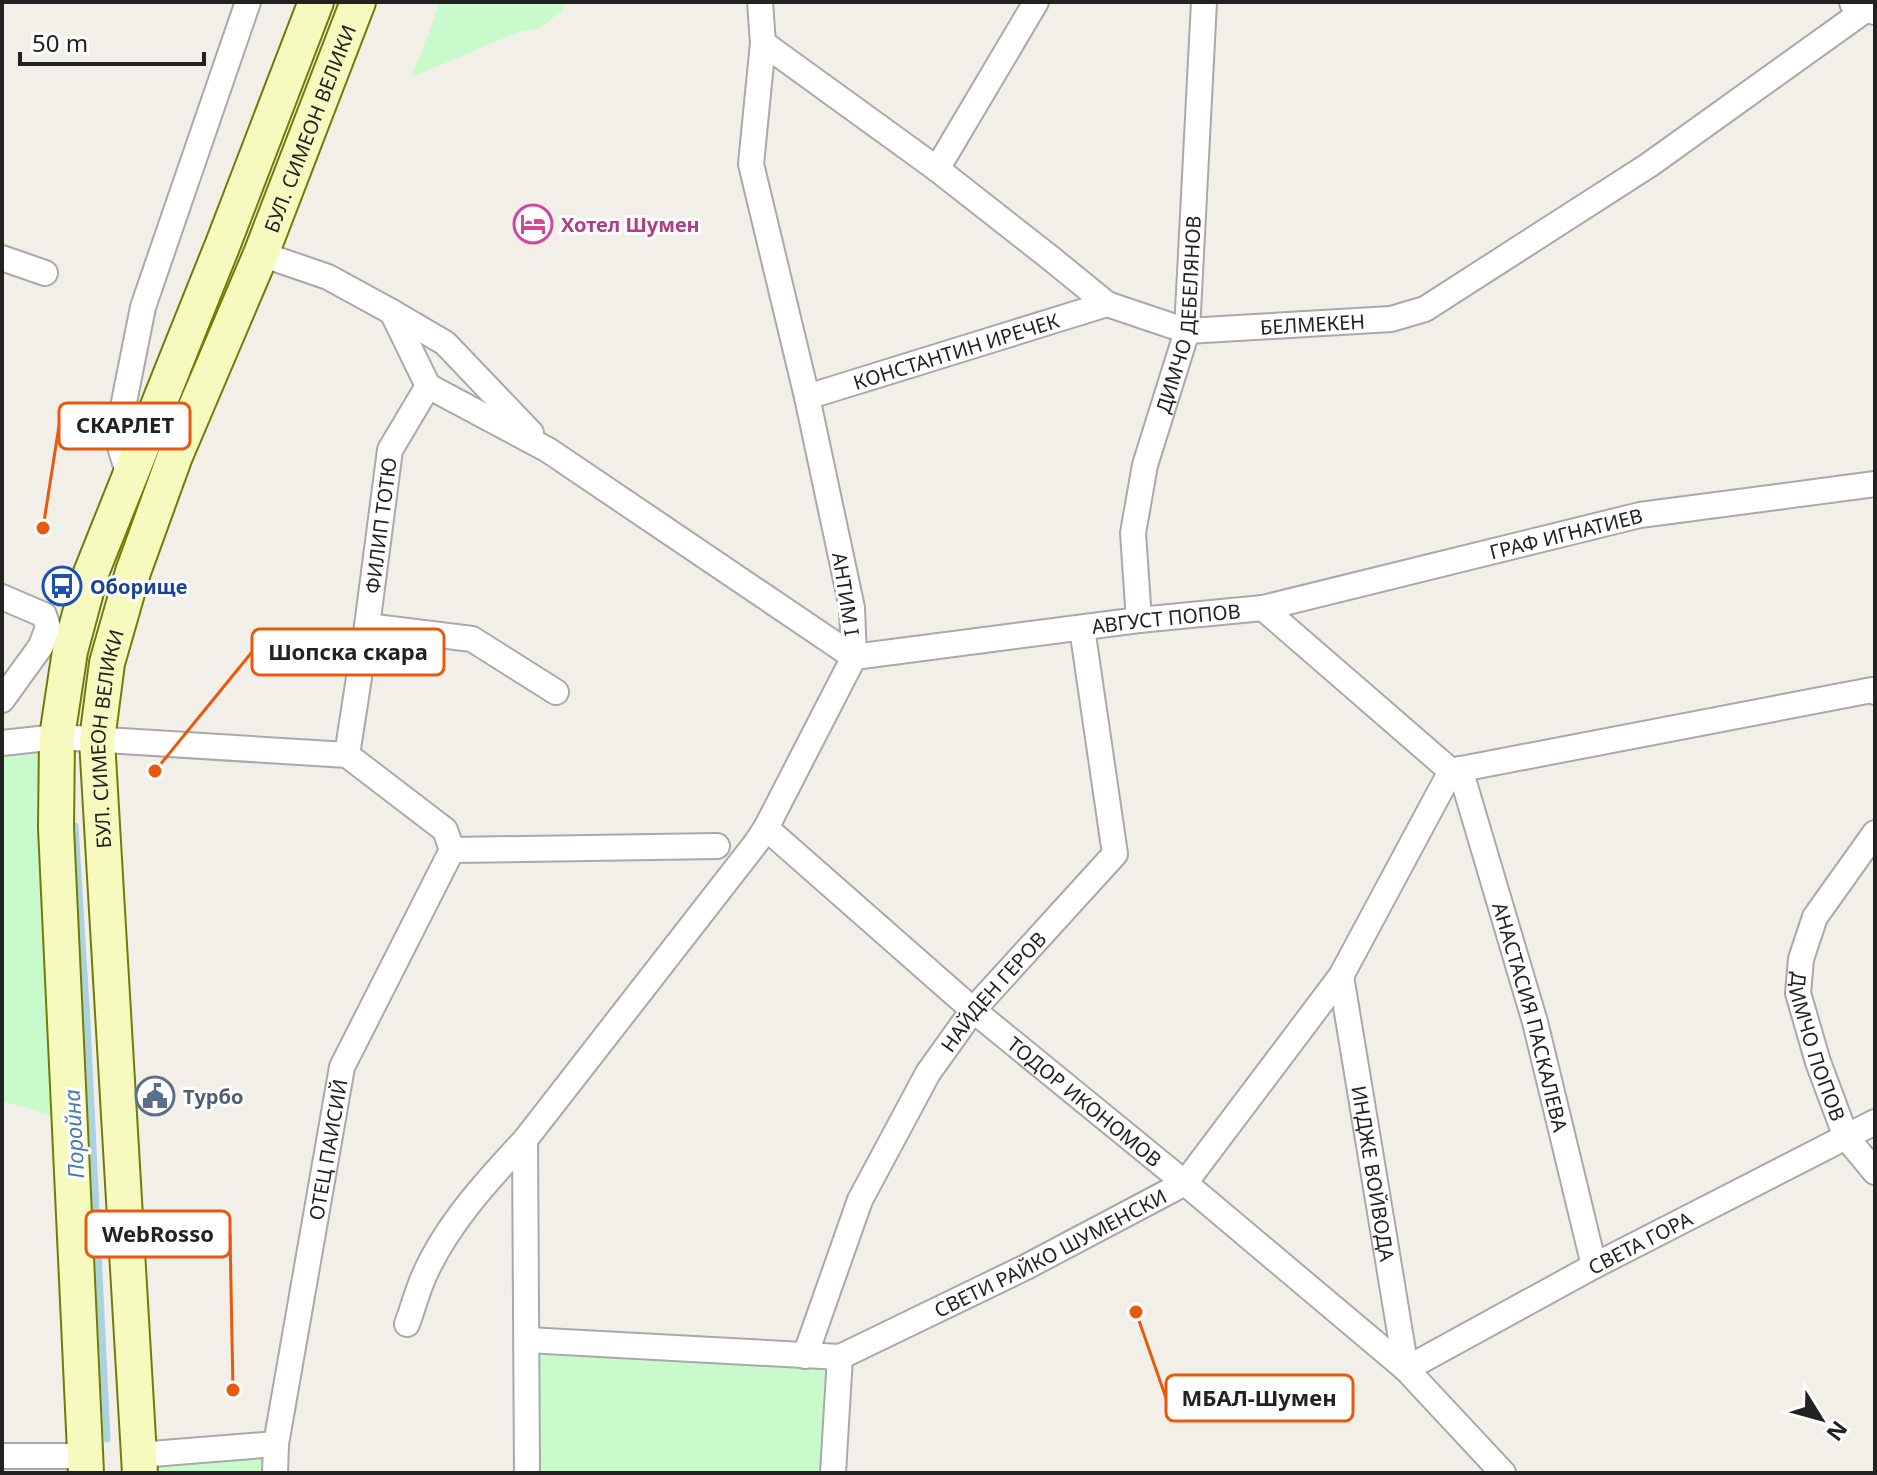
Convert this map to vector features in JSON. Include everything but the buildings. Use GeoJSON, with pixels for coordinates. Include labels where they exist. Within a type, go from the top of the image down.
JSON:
{"type":"FeatureCollection","features":[{"type":"Feature","properties":{"kind":"main road","name":"БУЛ. СИМЕОН ВЕЛИКИ"},"geometry":{"type":"LineString","coordinates":[[86,1464],[56,828],[57,737],[70,651],[91,573],[316,2]]}},
{"type":"Feature","properties":{"kind":"main road","name":"БУЛ. СИМЕОН ВЕЛИКИ"},"geometry":{"type":"LineString","coordinates":[[140,1464],[97,740],[107,663],[133,572],[175,456],[261,254],[358,2]]}},
{"type":"Feature","properties":{"kind":"street"},"geometry":{"type":"LineString","coordinates":[[129,476],[117,437],[143,307],[248,2]]}},
{"type":"Feature","properties":{"kind":"street","name":"АНТИМ I"},"geometry":{"type":"LineString","coordinates":[[407,1324],[424,1276],[452,1228],[486,1183],[525,1140],[766,828],[854,657],[852,608],[807,397],[751,164],[763,43],[760,2]]}},
{"type":"Feature","properties":{"kind":"street"},"geometry":{"type":"LineString","coordinates":[[937,169],[1036,2]]}},
{"type":"Feature","properties":{"kind":"street","name":"ДИМЧО ДЕБЕЛЯНОВ"},"geometry":{"type":"LineString","coordinates":[[1139,620],[1133,533],[1145,465],[1187,331],[1204,2]]}},
{"type":"Feature","properties":{"kind":"street","name":"БЕЛМЕКЕН"},"geometry":{"type":"LineString","coordinates":[[763,43],[937,169],[1107,304],[1187,331],[1391,319],[1425,309],[1649,165],[1864,11]]}},
{"type":"Feature","properties":{"kind":"street"},"geometry":{"type":"LineString","coordinates":[[261,254],[328,277],[445,343],[548,450]]}},
{"type":"Feature","properties":{"kind":"street"},"geometry":{"type":"LineString","coordinates":[[2,258],[45,273]]}},
{"type":"Feature","properties":{"kind":"street","name":"КОНСТАНТИН ИРЕЧЕК"},"geometry":{"type":"LineString","coordinates":[[807,397],[1107,304]]}},
{"type":"Feature","properties":{"kind":"street"},"geometry":{"type":"LineString","coordinates":[[392,312],[428,386],[548,450],[854,657]]}},
{"type":"Feature","properties":{"kind":"street","name":"ФИЛИП ТОТЮ"},"geometry":{"type":"LineString","coordinates":[[347,755],[390,450],[428,386]]}},
{"type":"Feature","properties":{"kind":"street","name":"ГРАФ ИГНАТИЕВ"},"geometry":{"type":"LineString","coordinates":[[1263,608],[1640,515],[1875,484]]}},
{"type":"Feature","properties":{"kind":"street"},"geometry":{"type":"LineString","coordinates":[[2,597],[44,615],[48,627],[41,646],[2,700]]}},
{"type":"Feature","properties":{"kind":"street","name":"АВГУСТ ПОПОВ"},"geometry":{"type":"LineString","coordinates":[[854,657],[1139,620],[1263,608],[1455,770]]}},
{"type":"Feature","properties":{"kind":"street"},"geometry":{"type":"LineString","coordinates":[[367,626],[472,639],[556,692]]}},
{"type":"Feature","properties":{"kind":"street","name":"НАЙДЕН ГЕРОВ"},"geometry":{"type":"LineString","coordinates":[[805,1356],[860,1200],[928,1073],[973,1010],[1115,854],[1082,628]]}},
{"type":"Feature","properties":{"kind":"street"},"geometry":{"type":"LineString","coordinates":[[1455,770],[1874,691]]}},
{"type":"Feature","properties":{"kind":"street"},"geometry":{"type":"LineString","coordinates":[[2,743],[57,737],[347,755],[445,830],[452,850],[717,846]]}},
{"type":"Feature","properties":{"kind":"street","name":"СВЕТИ РАЙКО ШУМЕНСКИ"},"geometry":{"type":"LineString","coordinates":[[527,1340],[840,1357],[1026,1267],[1185,1183],[1341,976],[1455,770]]}},
{"type":"Feature","properties":{"kind":"street","name":"АНАСТАСИЯ ПАСКАЛЕВА"},"geometry":{"type":"LineString","coordinates":[[1455,770],[1535,1022],[1594,1266]]}},
{"type":"Feature","properties":{"kind":"street","name":"ТОДОР ИКОНОМОВ"},"geometry":{"type":"LineString","coordinates":[[766,828],[973,1010],[1406,1369],[1503,1473]]}},
{"type":"Feature","properties":{"kind":"street","name":"ДИМЧО ПОПОВ"},"geometry":{"type":"LineString","coordinates":[[1875,833],[1815,917],[1801,959],[1798,993],[1818,1062],[1846,1137],[1875,1172]]}},
{"type":"Feature","properties":{"kind":"street","name":"ОТЕЦ ПАИСИЙ"},"geometry":{"type":"LineString","coordinates":[[275,1473],[276,1444],[342,1067],[452,850]]}},
{"type":"Feature","properties":{"kind":"street","name":"ИНДЖЕ ВОЙВОДА"},"geometry":{"type":"LineString","coordinates":[[1341,976],[1406,1369]]}},
{"type":"Feature","properties":{"kind":"street","name":"СВЕТА ГОРА"},"geometry":{"type":"LineString","coordinates":[[1406,1369],[1594,1266],[1875,1122]]}},
{"type":"Feature","properties":{"kind":"street"},"geometry":{"type":"LineString","coordinates":[[525,1140],[527,1473]]}},
{"type":"Feature","properties":{"kind":"street"},"geometry":{"type":"LineString","coordinates":[[833,1473],[840,1357]]}},
{"type":"Feature","properties":{"kind":"street"},"geometry":{"type":"LineString","coordinates":[[140,1464],[276,1444]]}},
{"type":"Feature","properties":{"kind":"street"},"geometry":{"type":"LineString","coordinates":[[2,1456],[86,1464]]}},
{"type":"Feature","properties":{"kind":"green space"},"geometry":{"type":"Polygon","coordinates":[[[440,2],[567,2],[562,10],[537,29],[518,32],[412,77],[440,2]]]}},
{"type":"Feature","properties":{"kind":"green space"},"geometry":{"type":"Polygon","coordinates":[[[57,737],[70,1120],[2,1101],[2,743],[57,737]]]}},
{"type":"Feature","properties":{"kind":"green space"},"geometry":{"type":"Polygon","coordinates":[[[527,1340],[840,1357],[833,1473],[527,1473],[527,1340]]]}},
{"type":"Feature","properties":{"kind":"green space"},"geometry":{"type":"Polygon","coordinates":[[[276,1444],[275,1473],[140,1473],[139,1455],[276,1444]]]}},
{"type":"Feature","properties":{"kind":"waterway","name":"Поройна"},"geometry":{"type":"LineString","coordinates":[[75,826],[107,1439]]}},
{"type":"Feature","properties":{"kind":"place","name":"Хотел Шумен"},"geometry":{"type":"Point","coordinates":[533,224]}},
{"type":"Feature","properties":{"kind":"place","name":"СКАРЛЕТ"},"geometry":{"type":"Point","coordinates":[43,528]}},
{"type":"Feature","properties":{"kind":"place","name":"Оборище"},"geometry":{"type":"Point","coordinates":[62,586]}},
{"type":"Feature","properties":{"kind":"place","name":"Шопска скара"},"geometry":{"type":"Point","coordinates":[155,771]}},
{"type":"Feature","properties":{"kind":"place","name":"Турбо"},"geometry":{"type":"Point","coordinates":[155,1096]}},
{"type":"Feature","properties":{"kind":"place","name":"МБАЛ-Шумен"},"geometry":{"type":"Point","coordinates":[1136,1312]}},
{"type":"Feature","properties":{"kind":"place","name":"WebRosso"},"geometry":{"type":"Point","coordinates":[233,1390]}}]}
